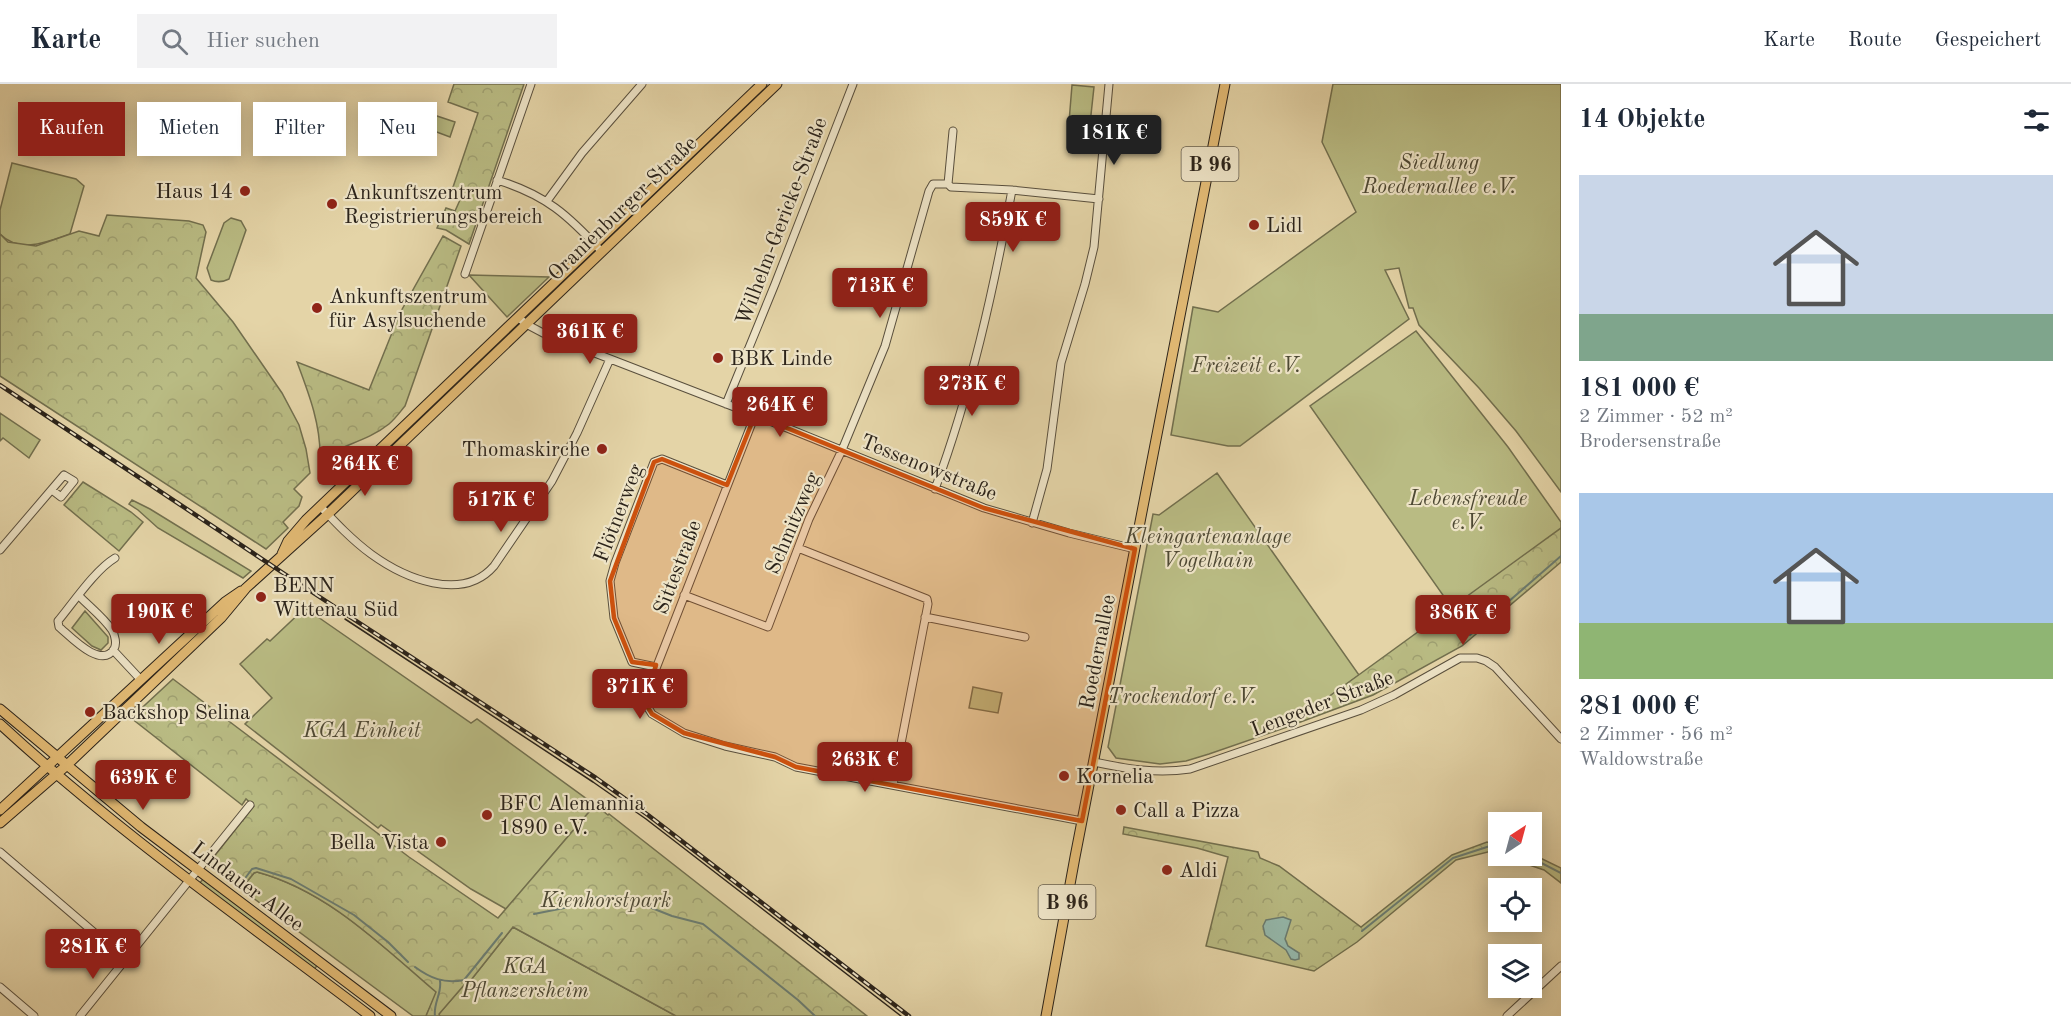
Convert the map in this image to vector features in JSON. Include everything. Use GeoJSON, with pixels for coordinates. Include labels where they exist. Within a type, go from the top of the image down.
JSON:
{"type":"FeatureCollection","features":[{"type":"Feature","properties":{"kind":"main road","name":"Oranienburger Straße"},"geometry":{"type":"LineString","coordinates":[[145,684],[229,598],[246,588],[282,554],[293,547],[526,324],[598,248],[762,84]]}},
{"type":"Feature","properties":{"kind":"main road","name":"Roedernallee"},"geometry":{"type":"LineString","coordinates":[[1046,1016],[1225,84]]}},
{"type":"Feature","properties":{"kind":"main road","name":"Oranienburger Straße"},"geometry":{"type":"LineString","coordinates":[[282,554],[288,542],[320,506],[518,317],[598,248],[773,85]]}},
{"type":"Feature","properties":{"kind":"main road"},"geometry":{"type":"LineString","coordinates":[[0,810],[58,757],[145,684]]}},
{"type":"Feature","properties":{"kind":"main road"},"geometry":{"type":"LineString","coordinates":[[0,823],[67,765],[145,684]]}},
{"type":"Feature","properties":{"kind":"main road","name":"Lindauer Allee"},"geometry":{"type":"LineString","coordinates":[[0,710],[196,870],[391,1016]]}},
{"type":"Feature","properties":{"kind":"main road","name":"Lindauer Allee"},"geometry":{"type":"LineString","coordinates":[[0,724],[156,857],[370,1016]]}},
{"type":"Feature","properties":{"kind":"street"},"geometry":{"type":"LineString","coordinates":[[465,274],[531,84]]}},
{"type":"Feature","properties":{"kind":"street","name":"Wilhelm-Gericke-Straße"},"geometry":{"type":"LineString","coordinates":[[726,404],[770,299],[853,84]]}},
{"type":"Feature","properties":{"kind":"street"},"geometry":{"type":"LineString","coordinates":[[1032,523],[1047,469],[1061,363],[1094,246],[1109,84]]}},
{"type":"Feature","properties":{"kind":"street"},"geometry":{"type":"LineString","coordinates":[[547,201],[582,153],[640,85]]}},
{"type":"Feature","properties":{"kind":"street"},"geometry":{"type":"LineString","coordinates":[[953,131],[948,184],[951,187],[1012,190],[1099,199]]}},
{"type":"Feature","properties":{"kind":"street"},"geometry":{"type":"LineString","coordinates":[[497,180],[526,190],[547,201],[572,220],[598,248]]}},
{"type":"Feature","properties":{"kind":"street","name":"Schmitzweg"},"geometry":{"type":"LineString","coordinates":[[684,595],[768,627],[813,510],[842,450],[885,346],[929,191],[933,184],[948,184]]}},
{"type":"Feature","properties":{"kind":"street"},"geometry":{"type":"LineString","coordinates":[[935,489],[975,365],[1012,190]]}},
{"type":"Feature","properties":{"kind":"street","name":"Tessenowstraße"},"geometry":{"type":"LineString","coordinates":[[518,317],[543,333],[755,415],[985,508],[1032,523],[1135,549]]}},
{"type":"Feature","properties":{"kind":"street"},"geometry":{"type":"LineString","coordinates":[[320,506],[348,536],[371,554],[401,571],[449,585],[467,584],[482,578],[494,566],[552,481],[577,433],[610,359]]}},
{"type":"Feature","properties":{"kind":"street","name":"Sittestraße"},"geometry":{"type":"LineString","coordinates":[[755,415],[656,667],[645,703],[652,714],[684,733],[725,746],[775,757],[796,767],[893,785]]}},
{"type":"Feature","properties":{"kind":"street","name":"Flötnerweg"},"geometry":{"type":"LineString","coordinates":[[656,667],[632,662],[614,618],[610,581],[654,462],[662,459],[727,485]]}},
{"type":"Feature","properties":{"kind":"street"},"geometry":{"type":"LineString","coordinates":[[0,550],[52,490]]}},
{"type":"Feature","properties":{"kind":"street"},"geometry":{"type":"LineString","coordinates":[[798,548],[927,602],[893,785],[1082,821]]}},
{"type":"Feature","properties":{"kind":"street"},"geometry":{"type":"LineString","coordinates":[[113,650],[98,656],[89,652],[59,627],[58,621],[108,562],[115,558]]}},
{"type":"Feature","properties":{"kind":"street"},"geometry":{"type":"LineString","coordinates":[[79,596],[113,631],[116,640],[113,650]]}},
{"type":"Feature","properties":{"kind":"street"},"geometry":{"type":"LineString","coordinates":[[925,617],[1025,637]]}},
{"type":"Feature","properties":{"kind":"street"},"geometry":{"type":"LineString","coordinates":[[113,650],[145,684]]}},
{"type":"Feature","properties":{"kind":"street","name":"Lengeder Straße"},"geometry":{"type":"LineString","coordinates":[[1094,762],[1147,772],[1190,769],[1361,710],[1394,695],[1451,662],[1468,657],[1486,661],[1495,667],[1561,739]]}},
{"type":"Feature","properties":{"kind":"street"},"geometry":{"type":"LineString","coordinates":[[82,1015],[250,805]]}},
{"type":"Feature","properties":{"kind":"street"},"geometry":{"type":"LineString","coordinates":[[0,852],[125,959]]}},
{"type":"Feature","properties":{"kind":"street"},"geometry":{"type":"LineString","coordinates":[[1508,1016],[1561,966]]}},
{"type":"Feature","properties":{"kind":"street"},"geometry":{"type":"LineString","coordinates":[[0,987],[34,1016]]}},
{"type":"Feature","properties":{"kind":"highlighted area"},"geometry":{"type":"Polygon","coordinates":[[[755,415],[984,508],[1135,549],[1082,821],[796,767],[775,757],[684,733],[652,714],[645,703],[656,665],[632,662],[614,618],[610,581],[654,462],[662,459],[727,485],[755,415]]]}},
{"type":"Feature","properties":{"kind":"green space"},"geometry":{"type":"Polygon","coordinates":[[[454,84],[524,84],[469,244],[446,230],[437,228],[446,208],[455,211],[460,200],[450,196],[478,113],[448,102],[454,84]]]}},
{"type":"Feature","properties":{"kind":"green space"},"geometry":{"type":"Polygon","coordinates":[[[1333,84],[1561,84],[1561,492],[1516,431],[1419,325],[1413,308],[1409,308],[1399,268],[1385,270],[1409,319],[1240,446],[1228,446],[1171,435],[1193,307],[1218,312],[1356,212],[1322,142],[1333,84]]]}},
{"type":"Feature","properties":{"kind":"green space"},"geometry":{"type":"Polygon","coordinates":[[[1072,85],[1094,87],[1090,124],[1069,122],[1072,85]]]}},
{"type":"Feature","properties":{"kind":"green space"},"geometry":{"type":"Polygon","coordinates":[[[437,116],[455,122],[450,137],[437,132],[437,116]]]}},
{"type":"Feature","properties":{"kind":"green space"},"geometry":{"type":"Polygon","coordinates":[[[12,163],[76,179],[84,186],[70,234],[43,243],[25,245],[16,244],[0,234],[0,210],[12,163]]]}},
{"type":"Feature","properties":{"kind":"green space"},"geometry":{"type":"Polygon","coordinates":[[[107,215],[189,221],[203,225],[206,232],[196,278],[233,322],[282,393],[299,425],[310,473],[294,489],[302,497],[299,506],[283,522],[288,528],[266,549],[0,376],[0,234],[8,242],[36,246],[79,231],[99,236],[107,215]]]}},
{"type":"Feature","properties":{"kind":"green space"},"geometry":{"type":"Polygon","coordinates":[[[231,218],[241,221],[246,230],[229,279],[214,281],[211,280],[207,268],[224,223],[231,218]]]}},
{"type":"Feature","properties":{"kind":"green space"},"geometry":{"type":"Polygon","coordinates":[[[443,236],[461,246],[405,406],[381,430],[320,459],[319,434],[310,398],[297,362],[369,390],[400,313],[443,236]]]}},
{"type":"Feature","properties":{"kind":"green space"},"geometry":{"type":"Polygon","coordinates":[[[469,275],[549,277],[507,317],[469,275]]]}},
{"type":"Feature","properties":{"kind":"green space","name":"Lebensfreude e.V."},"geometry":{"type":"Polygon","coordinates":[[[1416,331],[1508,447],[1561,522],[1561,529],[1452,608],[1310,406],[1416,331]]]}},
{"type":"Feature","properties":{"kind":"green space"},"geometry":{"type":"Polygon","coordinates":[[[0,413],[40,440],[29,458],[3,438],[0,441],[0,413]]]}},
{"type":"Feature","properties":{"kind":"green space"},"geometry":{"type":"Polygon","coordinates":[[[1217,473],[1359,675],[1287,727],[1209,754],[1186,761],[1160,764],[1116,758],[1108,747],[1153,514],[1159,515],[1217,473]]]}},
{"type":"Feature","properties":{"kind":"green space"},"geometry":{"type":"Polygon","coordinates":[[[83,482],[143,522],[119,551],[64,505],[83,482]]]}},
{"type":"Feature","properties":{"kind":"green space"},"geometry":{"type":"Polygon","coordinates":[[[132,500],[251,571],[243,578],[158,528],[129,504],[132,500]]]}},
{"type":"Feature","properties":{"kind":"green space"},"geometry":{"type":"Polygon","coordinates":[[[1561,528],[1561,562],[1462,646],[1373,695],[1287,727],[1561,528]]]}},
{"type":"Feature","properties":{"kind":"green space","name":"KGA Einheit"},"geometry":{"type":"Polygon","coordinates":[[[305,608],[471,723],[477,719],[595,805],[506,909],[471,889],[381,825],[378,828],[245,724],[272,698],[240,664],[267,639],[270,641],[305,608]]]}},
{"type":"Feature","properties":{"kind":"green space"},"geometry":{"type":"Polygon","coordinates":[[[85,611],[108,637],[108,643],[101,650],[92,646],[72,628],[85,611]]]}},
{"type":"Feature","properties":{"kind":"green space","name":"Kienhorstpark"},"geometry":{"type":"Polygon","coordinates":[[[173,679],[409,857],[498,918],[595,805],[867,1016],[676,1016],[513,927],[471,980],[439,1014],[440,1016],[426,1016],[436,992],[331,906],[307,892],[257,872],[241,889],[209,863],[254,806],[246,799],[242,805],[131,718],[173,679]]]}},
{"type":"Feature","properties":{"kind":"green space"},"geometry":{"type":"Polygon","coordinates":[[[973,687],[1002,693],[998,713],[969,708],[973,687]]]}},
{"type":"Feature","properties":{"kind":"green space"},"geometry":{"type":"Polygon","coordinates":[[[1124,827],[1258,852],[1260,858],[1279,866],[1361,927],[1452,855],[1487,842],[1488,852],[1456,860],[1357,942],[1314,971],[1206,946],[1228,857],[1197,848],[1123,834],[1124,827]]]}},
{"type":"Feature","properties":{"kind":"green space"},"geometry":{"type":"Polygon","coordinates":[[[1542,859],[1561,868],[1561,883],[1544,870],[1532,866],[1542,866],[1542,859]]]}},
{"type":"Feature","properties":{"kind":"green space"},"geometry":{"type":"Polygon","coordinates":[[[257,872],[307,892],[331,906],[375,939],[437,992],[426,1016],[413,1016],[241,889],[257,872]]]}},
{"type":"Feature","properties":{"kind":"green space"},"geometry":{"type":"Polygon","coordinates":[[[203,879],[318,964],[314,970],[199,884],[203,879]]]}},
{"type":"Feature","properties":{"kind":"green space","name":"KGA Pflanzersheim"},"geometry":{"type":"Polygon","coordinates":[[[513,927],[676,1016],[438,1015],[471,980],[513,927]]]}},
{"type":"Feature","properties":{"kind":"shaded area"},"geometry":{"type":"Polygon","coordinates":[[[1283,917],[1291,920],[1285,939],[1288,946],[1299,953],[1299,959],[1291,959],[1286,950],[1265,935],[1263,926],[1266,920],[1283,917]]]}},
{"type":"Feature","properties":{"kind":"waterway"},"geometry":{"type":"LineString","coordinates":[[1470,635],[1561,556]]}},
{"type":"Feature","properties":{"kind":"waterway"},"geometry":{"type":"LineString","coordinates":[[1362,931],[1453,858],[1488,847]]}},
{"type":"Feature","properties":{"kind":"waterway"},"geometry":{"type":"LineString","coordinates":[[1542,863],[1561,873]]}},
{"type":"Feature","properties":{"kind":"waterway"},"geometry":{"type":"LineString","coordinates":[[243,881],[252,869],[256,868],[291,879],[354,915],[388,942],[408,962]]}},
{"type":"Feature","properties":{"kind":"waterway"},"geometry":{"type":"LineString","coordinates":[[534,914],[569,907],[598,897],[614,896],[703,924],[815,1016]]}},
{"type":"Feature","properties":{"kind":"waterway"},"geometry":{"type":"LineString","coordinates":[[415,967],[438,979],[464,980],[502,933]]}},
{"type":"Feature","properties":{"kind":"waterway"},"geometry":{"type":"LineString","coordinates":[[435,1016],[440,981]]}},
{"type":"Feature","properties":{"kind":"tram line"},"geometry":{"type":"LineString","coordinates":[[345,619],[646,819],[901,1016]]}},
{"type":"Feature","properties":{"kind":"railway"},"geometry":{"type":"LineString","coordinates":[[0,385],[596,778],[648,815],[909,1016]]}},
{"type":"Feature","properties":{"kind":"place","name":"Haus 14"},"geometry":{"type":"Point","coordinates":[245,191]}},
{"type":"Feature","properties":{"kind":"place","name":"Ankunftszentrum Registrierungsbereich"},"geometry":{"type":"Point","coordinates":[332,204]}},
{"type":"Feature","properties":{"kind":"place","name":"Lidl"},"geometry":{"type":"Point","coordinates":[1254,225]}},
{"type":"Feature","properties":{"kind":"place","name":"Ankunftszentrum für Asylsuchende"},"geometry":{"type":"Point","coordinates":[317,308]}},
{"type":"Feature","properties":{"kind":"place","name":"BBK Linde"},"geometry":{"type":"Point","coordinates":[718,358]}},
{"type":"Feature","properties":{"kind":"place","name":"Thomaskirche"},"geometry":{"type":"Point","coordinates":[602,449]}},
{"type":"Feature","properties":{"kind":"place","name":"BENN Wittenau Süd"},"geometry":{"type":"Point","coordinates":[261,597]}},
{"type":"Feature","properties":{"kind":"place","name":"Backshop Selina"},"geometry":{"type":"Point","coordinates":[90,712]}},
{"type":"Feature","properties":{"kind":"place","name":"Kornelia"},"geometry":{"type":"Point","coordinates":[1064,776]}},
{"type":"Feature","properties":{"kind":"place","name":"Call a Pizza"},"geometry":{"type":"Point","coordinates":[1121,810]}},
{"type":"Feature","properties":{"kind":"place","name":"BFC Alemannia 1890 e.V."},"geometry":{"type":"Point","coordinates":[487,815]}},
{"type":"Feature","properties":{"kind":"place","name":"Bella Vista"},"geometry":{"type":"Point","coordinates":[441,842]}},
{"type":"Feature","properties":{"kind":"place","name":"Aldi"},"geometry":{"type":"Point","coordinates":[1167,870]}},
{"type":"Feature","properties":{"kind":"park label","name":"Siedlung Roedernallee e.V."},"geometry":{"type":"Point","coordinates":[1439,174]}},
{"type":"Feature","properties":{"kind":"park label","name":"Freizeit e.V."},"geometry":{"type":"Point","coordinates":[1246,365]}},
{"type":"Feature","properties":{"kind":"park label","name":"Kleingartenanlage Vogelhain"},"geometry":{"type":"Point","coordinates":[1208,548]}},
{"type":"Feature","properties":{"kind":"park label","name":"Trockendorf e.V."},"geometry":{"type":"Point","coordinates":[1182,696]}}]}
